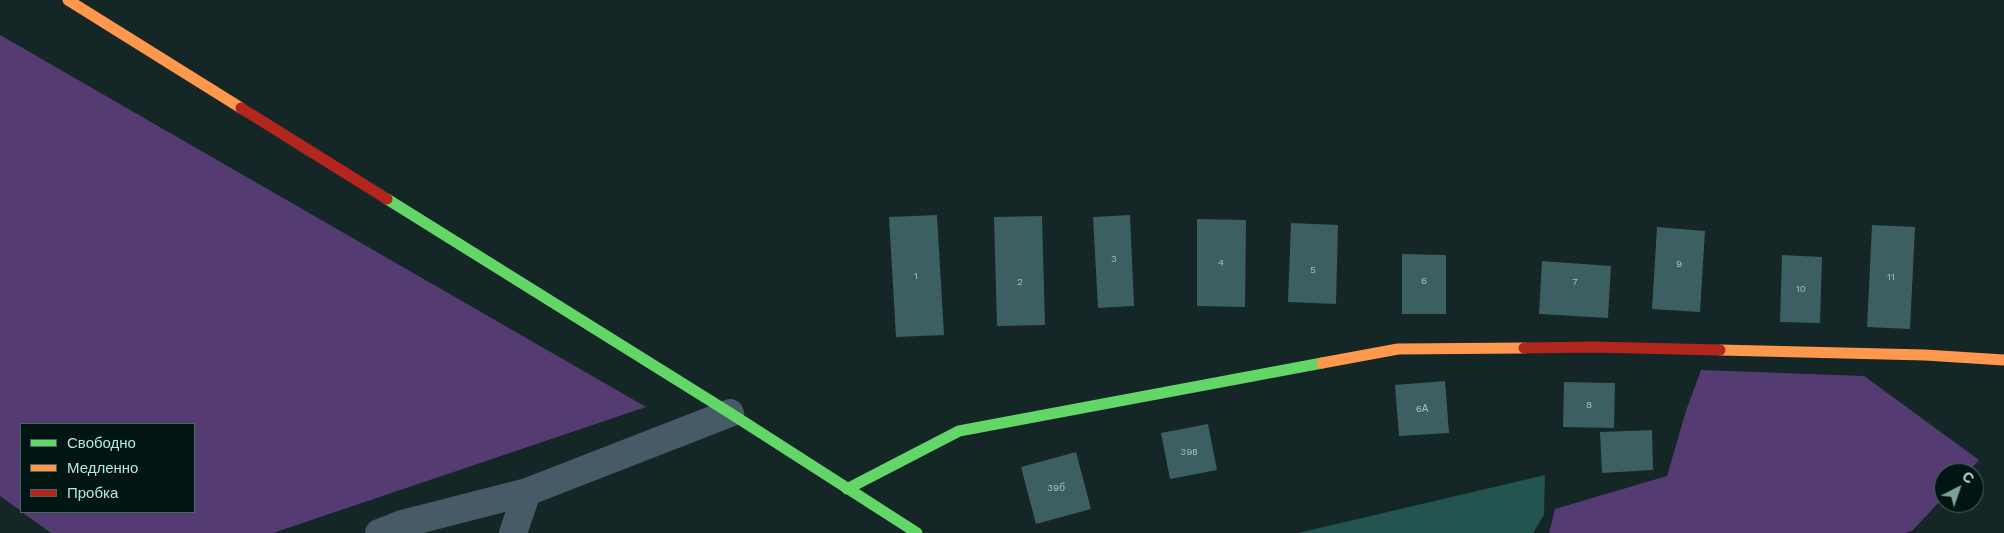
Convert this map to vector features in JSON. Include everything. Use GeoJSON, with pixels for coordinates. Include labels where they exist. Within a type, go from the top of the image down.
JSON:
{"type":"FeatureCollection","features":[{"type":"Feature","properties":{"kind":"street"},"geometry":{"type":"LineString","coordinates":[[68,0],[730,413],[917,533]]}},
{"type":"Feature","properties":{"kind":"street"},"geometry":{"type":"LineString","coordinates":[[847,489],[959,431],[1398,349],[1593,347],[1925,355],[2004,360]]}},
{"type":"Feature","properties":{"kind":"street"},"geometry":{"type":"LineString","coordinates":[[379,533],[402,524],[528,492],[730,413]]}},
{"type":"Feature","properties":{"kind":"street"},"geometry":{"type":"LineString","coordinates":[[513,533],[528,492]]}},
{"type":"Feature","properties":{"kind":"shaded area"},"geometry":{"type":"Polygon","coordinates":[[[0,35],[646,407],[273,533],[51,533],[23,513],[195,513],[195,423],[20,423],[20,510],[0,496],[0,35]]]}},
{"type":"Feature","properties":{"kind":"shaded area"},"geometry":{"type":"Polygon","coordinates":[[[1701,370],[1864,376],[1979,460],[1976,463],[1934,463],[1934,508],[1912,531],[1904,533],[1549,533],[1555,509],[1667,476],[1686,411],[1701,370]]]}},
{"type":"Feature","properties":{"kind":"shaded area"},"geometry":{"type":"Polygon","coordinates":[[[1545,475],[1544,515],[1533,533],[1298,533],[1545,475]]]}},
{"type":"Feature","properties":{"kind":"building"},"geometry":{"type":"Polygon","coordinates":[[[937,215],[944,335],[896,337],[889,217],[937,215]]]}},
{"type":"Feature","properties":{"kind":"building"},"geometry":{"type":"Polygon","coordinates":[[[1130,215],[1134,306],[1098,308],[1093,217],[1130,215]]]}},
{"type":"Feature","properties":{"kind":"building"},"geometry":{"type":"Polygon","coordinates":[[[1042,216],[1045,325],[997,326],[994,217],[1042,216]]]}},
{"type":"Feature","properties":{"kind":"building"},"geometry":{"type":"Polygon","coordinates":[[[1197,219],[1246,220],[1245,307],[1197,306],[1197,219]]]}},
{"type":"Feature","properties":{"kind":"building"},"geometry":{"type":"Polygon","coordinates":[[[1291,223],[1338,225],[1336,304],[1288,302],[1291,223]]]}},
{"type":"Feature","properties":{"kind":"building"},"geometry":{"type":"Polygon","coordinates":[[[1872,225],[1915,227],[1910,329],[1867,327],[1872,225]]]}},
{"type":"Feature","properties":{"kind":"building"},"geometry":{"type":"Polygon","coordinates":[[[1657,227],[1705,231],[1700,312],[1652,309],[1657,227]]]}},
{"type":"Feature","properties":{"kind":"building"},"geometry":{"type":"Polygon","coordinates":[[[1402,254],[1446,255],[1446,314],[1402,314],[1402,254]]]}},
{"type":"Feature","properties":{"kind":"building"},"geometry":{"type":"Polygon","coordinates":[[[1782,255],[1822,257],[1820,323],[1780,322],[1782,255]]]}},
{"type":"Feature","properties":{"kind":"building"},"geometry":{"type":"Polygon","coordinates":[[[1542,261],[1611,266],[1608,318],[1539,314],[1542,261]]]}},
{"type":"Feature","properties":{"kind":"building"},"geometry":{"type":"Polygon","coordinates":[[[1445,381],[1449,433],[1399,436],[1395,385],[1445,381]]]}},
{"type":"Feature","properties":{"kind":"building"},"geometry":{"type":"Polygon","coordinates":[[[1564,382],[1615,383],[1614,428],[1563,427],[1564,382]]]}},
{"type":"Feature","properties":{"kind":"building"},"geometry":{"type":"Polygon","coordinates":[[[1208,424],[1217,470],[1170,479],[1161,433],[1208,424]]]}},
{"type":"Feature","properties":{"kind":"building"},"geometry":{"type":"Polygon","coordinates":[[[1652,430],[1653,470],[1602,473],[1600,432],[1652,430]]]}},
{"type":"Feature","properties":{"kind":"building"},"geometry":{"type":"Polygon","coordinates":[[[1076,452],[1091,509],[1036,524],[1021,467],[1076,452]]]}},
{"type":"Feature","properties":{"kind":"traffic: fast"},"geometry":{"type":"LineString","coordinates":[[387,199],[730,413],[917,533]]}},
{"type":"Feature","properties":{"kind":"traffic: fast"},"geometry":{"type":"LineString","coordinates":[[847,489],[959,431],[1322,363]]}},
{"type":"Feature","properties":{"kind":"traffic: slow"},"geometry":{"type":"LineString","coordinates":[[68,0],[241,108]]}},
{"type":"Feature","properties":{"kind":"traffic: slow"},"geometry":{"type":"LineString","coordinates":[[1322,363],[1398,349],[1524,348]]}},
{"type":"Feature","properties":{"kind":"traffic: slow"},"geometry":{"type":"LineString","coordinates":[[1720,350],[1925,355],[2004,360]]}},
{"type":"Feature","properties":{"kind":"traffic: jam"},"geometry":{"type":"LineString","coordinates":[[241,108],[387,199]]}},
{"type":"Feature","properties":{"kind":"traffic: jam"},"geometry":{"type":"LineString","coordinates":[[1524,348],[1593,347],[1720,350]]}}]}
